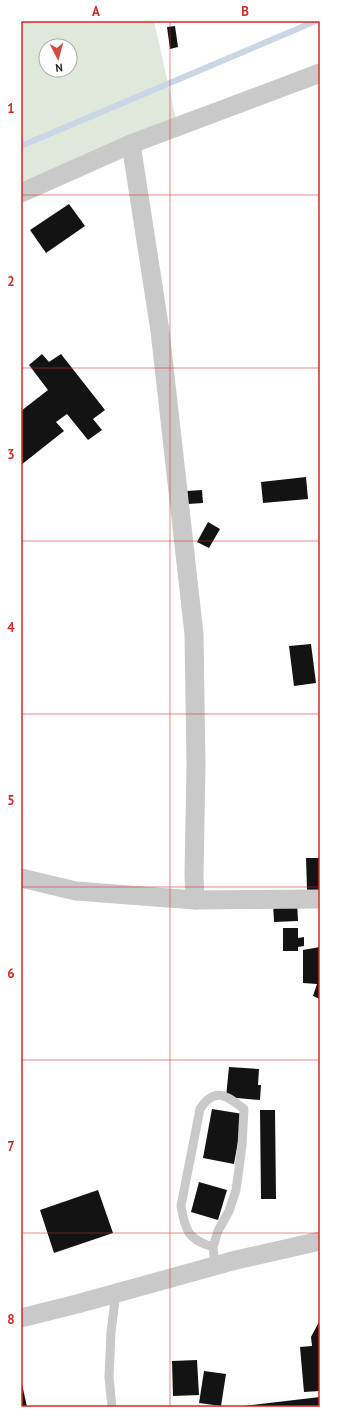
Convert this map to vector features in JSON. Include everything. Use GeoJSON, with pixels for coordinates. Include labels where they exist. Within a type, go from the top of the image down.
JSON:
{"type":"FeatureCollection","features":[{"type":"Feature","properties":{"kind":"street"},"geometry":{"type":"LineString","coordinates":[[21,193],[131,144],[320,73]]}},
{"type":"Feature","properties":{"kind":"street"},"geometry":{"type":"LineString","coordinates":[[131,144],[160,331],[194,634],[196,765],[195,900]]}},
{"type":"Feature","properties":{"kind":"street"},"geometry":{"type":"LineString","coordinates":[[21,878],[76,891],[195,900],[320,899]]}},
{"type":"Feature","properties":{"kind":"street"},"geometry":{"type":"LineString","coordinates":[[21,1318],[215,1266],[320,1240]]}},
{"type":"Feature","properties":{"kind":"lane"},"geometry":{"type":"LineString","coordinates":[[213,1247],[199,1243],[189,1233],[183,1219],[181,1206],[200,1109],[206,1100],[213,1096],[222,1096],[233,1100],[244,1110],[242,1146],[236,1190],[229,1211],[218,1231],[213,1247],[215,1266]]}},
{"type":"Feature","properties":{"kind":"lane"},"geometry":{"type":"LineString","coordinates":[[112,1407],[109,1377],[111,1332],[116,1293]]}},
{"type":"Feature","properties":{"kind":"shaded area"},"geometry":{"type":"Polygon","coordinates":[[[21,21],[154,21],[176,119],[21,183],[21,21]]]}},
{"type":"Feature","properties":{"kind":"building"},"geometry":{"type":"Polygon","coordinates":[[[175,26],[178,47],[170,49],[167,27],[175,26]]]}},
{"type":"Feature","properties":{"kind":"building"},"geometry":{"type":"Polygon","coordinates":[[[69,204],[85,226],[46,253],[30,230],[69,204]]]}},
{"type":"Feature","properties":{"kind":"building"},"geometry":{"type":"Polygon","coordinates":[[[42,354],[49,362],[61,354],[105,410],[93,419],[102,430],[88,440],[67,414],[56,422],[64,431],[21,465],[21,411],[48,390],[29,365],[42,354]]]}},
{"type":"Feature","properties":{"kind":"building"},"geometry":{"type":"Polygon","coordinates":[[[306,477],[308,499],[263,503],[261,482],[306,477]]]}},
{"type":"Feature","properties":{"kind":"building"},"geometry":{"type":"Polygon","coordinates":[[[202,490],[203,503],[188,504],[187,491],[202,490]]]}},
{"type":"Feature","properties":{"kind":"building"},"geometry":{"type":"Polygon","coordinates":[[[208,522],[220,529],[209,548],[197,542],[208,522]]]}},
{"type":"Feature","properties":{"kind":"building"},"geometry":{"type":"Polygon","coordinates":[[[311,644],[316,683],[294,686],[289,646],[311,644]]]}},
{"type":"Feature","properties":{"kind":"building"},"geometry":{"type":"Polygon","coordinates":[[[306,858],[320,858],[320,890],[307,890],[306,858]]]}},
{"type":"Feature","properties":{"kind":"building"},"geometry":{"type":"Polygon","coordinates":[[[297,901],[298,921],[274,922],[273,902],[297,901]]]}},
{"type":"Feature","properties":{"kind":"building"},"geometry":{"type":"Polygon","coordinates":[[[283,928],[298,928],[298,938],[304,937],[304,946],[298,947],[298,951],[283,951],[283,928]]]}},
{"type":"Feature","properties":{"kind":"building"},"geometry":{"type":"Polygon","coordinates":[[[320,947],[320,999],[313,996],[317,984],[303,983],[303,950],[320,947]]]}},
{"type":"Feature","properties":{"kind":"building"},"geometry":{"type":"Polygon","coordinates":[[[229,1067],[259,1069],[258,1085],[261,1085],[260,1100],[226,1097],[229,1067]]]}},
{"type":"Feature","properties":{"kind":"building"},"geometry":{"type":"Polygon","coordinates":[[[212,1109],[243,1114],[234,1164],[203,1158],[212,1109]]]}},
{"type":"Feature","properties":{"kind":"building"},"geometry":{"type":"Polygon","coordinates":[[[260,1110],[275,1110],[276,1199],[261,1199],[260,1110]]]}},
{"type":"Feature","properties":{"kind":"building"},"geometry":{"type":"Polygon","coordinates":[[[199,1182],[227,1190],[218,1220],[191,1212],[199,1182]]]}},
{"type":"Feature","properties":{"kind":"building"},"geometry":{"type":"Polygon","coordinates":[[[98,1190],[113,1233],[54,1253],[40,1210],[98,1190]]]}},
{"type":"Feature","properties":{"kind":"building"},"geometry":{"type":"Polygon","coordinates":[[[320,1320],[320,1391],[304,1392],[300,1347],[312,1346],[311,1337],[320,1320]]]}},
{"type":"Feature","properties":{"kind":"building"},"geometry":{"type":"Polygon","coordinates":[[[197,1360],[199,1395],[173,1396],[172,1361],[197,1360]]]}},
{"type":"Feature","properties":{"kind":"building"},"geometry":{"type":"Polygon","coordinates":[[[204,1371],[226,1374],[221,1406],[199,1403],[204,1371]]]}},
{"type":"Feature","properties":{"kind":"building"},"geometry":{"type":"Polygon","coordinates":[[[22,1384],[27,1407],[21,1407],[22,1384]]]}},
{"type":"Feature","properties":{"kind":"building"},"geometry":{"type":"Polygon","coordinates":[[[320,1397],[320,1407],[243,1407],[243,1406],[320,1397]]]}},
{"type":"Feature","properties":{"kind":"waterway"},"geometry":{"type":"LineString","coordinates":[[21,146],[316,21]]}}]}
